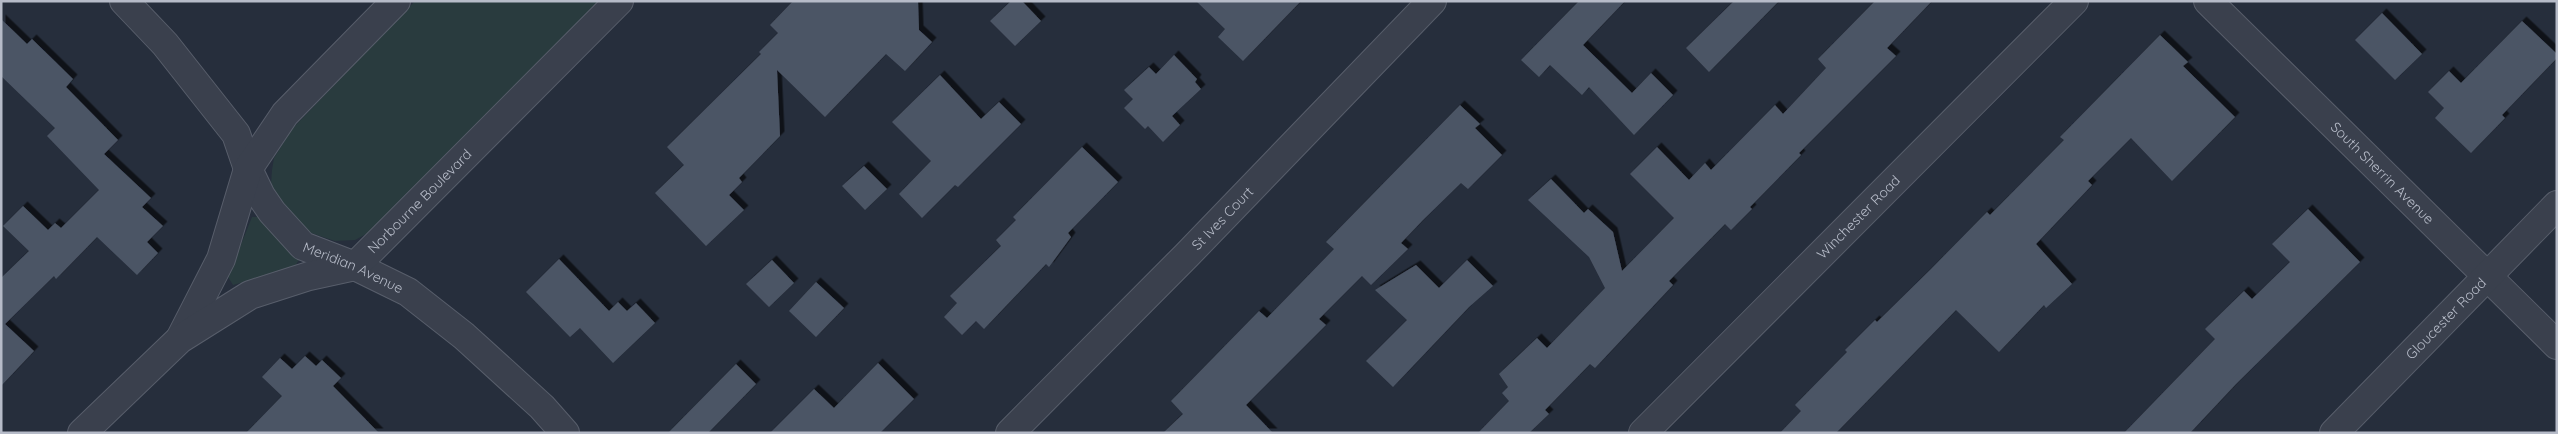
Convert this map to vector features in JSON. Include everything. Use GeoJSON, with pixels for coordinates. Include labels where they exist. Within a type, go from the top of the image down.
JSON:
{"type":"FeatureCollection","features":[{"type":"Feature","properties":{"kind":"street","name":"Meridian Avenue"},"geometry":{"type":"LineString","coordinates":[[124,1],[165,44],[236,134],[260,196],[303,246],[355,266],[408,292],[471,343],[542,407],[565,433]]}},
{"type":"Feature","properties":{"kind":"street"},"geometry":{"type":"LineString","coordinates":[[180,338],[221,260],[248,169],[285,114],[396,1]]}},
{"type":"Feature","properties":{"kind":"street","name":"Norbourne Boulevard"},"geometry":{"type":"LineString","coordinates":[[355,266],[619,1]]}},
{"type":"Feature","properties":{"kind":"street","name":"St Ives Court"},"geometry":{"type":"LineString","coordinates":[[1010,433],[1186,256],[1432,1]]}},
{"type":"Feature","properties":{"kind":"street","name":"Winchester Road"},"geometry":{"type":"LineString","coordinates":[[1643,433],[2074,1]]}},
{"type":"Feature","properties":{"kind":"street","name":"South Sherrin Avenue"},"geometry":{"type":"LineString","coordinates":[[2208,1],[2557,345]]}},
{"type":"Feature","properties":{"kind":"street","name":"Gloucester Road"},"geometry":{"type":"LineString","coordinates":[[2334,433],[2557,205]]}},
{"type":"Feature","properties":{"kind":"street"},"geometry":{"type":"LineString","coordinates":[[82,433],[180,338],[250,295],[309,276],[355,266]]}},
{"type":"Feature","properties":{"kind":"shaded area"},"geometry":{"type":"Polygon","coordinates":[[[415,1],[601,1],[372,231],[355,240],[335,241],[308,232],[281,206],[271,184],[274,158],[292,129],[415,1]]]}},
{"type":"Feature","properties":{"kind":"shaded area"},"geometry":{"type":"Polygon","coordinates":[[[252,217],[259,217],[296,254],[299,260],[293,269],[233,285],[228,277],[252,217]]]}},
{"type":"Feature","properties":{"kind":"building"},"geometry":{"type":"Polygon","coordinates":[[[793,1],[918,1],[919,30],[932,42],[905,71],[886,54],[825,117],[777,70],[780,136],[739,178],[742,182],[729,195],[744,210],[706,246],[655,193],[684,165],[667,147],[761,54],[759,52],[778,33],[770,25],[793,1]]]}},
{"type":"Feature","properties":{"kind":"building"},"geometry":{"type":"Polygon","coordinates":[[[1011,1],[1022,1],[1041,21],[1015,46],[990,21],[1011,1]]]}},
{"type":"Feature","properties":{"kind":"building"},"geometry":{"type":"Polygon","coordinates":[[[1196,1],[1301,1],[1243,61],[1218,37],[1225,29],[1196,1]]]}},
{"type":"Feature","properties":{"kind":"building"},"geometry":{"type":"Polygon","coordinates":[[[1579,1],[1625,1],[1583,45],[1632,93],[1651,73],[1673,95],[1634,135],[1589,87],[1582,95],[1550,65],[1539,77],[1521,60],[1579,1]]]}},
{"type":"Feature","properties":{"kind":"building"},"geometry":{"type":"Polygon","coordinates":[[[1734,1],[1779,1],[1709,72],[1686,48],[1734,1]]]}},
{"type":"Feature","properties":{"kind":"building"},"geometry":{"type":"Polygon","coordinates":[[[1875,1],[1932,1],[1887,48],[1896,56],[1799,153],[1801,155],[1750,207],[1752,209],[1731,230],[1725,224],[1669,281],[1673,285],[1595,368],[1590,364],[1545,410],[1549,414],[1529,433],[1478,433],[1509,401],[1502,393],[1508,387],[1499,374],[1537,338],[1547,348],[1605,288],[1589,257],[1528,200],[1551,179],[1584,213],[1588,209],[1613,232],[1622,271],[1674,218],[1630,174],[1657,147],[1689,180],[1705,163],[1711,170],[1775,105],[1783,114],[1826,68],[1818,59],[1875,1]]]}},
{"type":"Feature","properties":{"kind":"building"},"geometry":{"type":"Polygon","coordinates":[[[2382,13],[2422,54],[2395,80],[2355,40],[2382,13]]]}},
{"type":"Feature","properties":{"kind":"building"},"geometry":{"type":"Polygon","coordinates":[[[1,19],[27,44],[32,39],[73,79],[66,87],[118,140],[104,154],[151,198],[142,207],[163,226],[147,242],[158,253],[137,275],[97,237],[56,279],[54,276],[5,324],[34,351],[1,386],[1,278],[29,251],[3,226],[23,206],[48,230],[55,223],[61,228],[99,190],[47,136],[55,128],[1,76],[1,19]]]}},
{"type":"Feature","properties":{"kind":"building"},"geometry":{"type":"Polygon","coordinates":[[[2522,21],[2557,54],[2557,58],[2502,115],[2505,118],[2471,153],[2435,118],[2444,108],[2428,92],[2449,71],[2461,83],[2522,21]]]}},
{"type":"Feature","properties":{"kind":"building"},"geometry":{"type":"Polygon","coordinates":[[[2160,35],[2188,62],[2183,66],[2235,117],[2172,181],[2131,138],[2088,181],[2092,185],[2036,244],[2072,284],[2046,308],[2044,305],[1999,352],[1956,310],[1836,433],[1780,433],[1801,411],[1795,405],[1847,352],[1845,350],[1875,320],[1877,322],[1987,212],[1990,215],[2064,140],[2060,137],[2160,35]]]}},
{"type":"Feature","properties":{"kind":"building"},"geometry":{"type":"Polygon","coordinates":[[[1174,55],[1197,79],[1195,82],[1201,89],[1172,116],[1180,125],[1163,142],[1148,126],[1145,129],[1124,108],[1133,99],[1124,90],[1149,67],[1156,74],[1174,55]]]}},
{"type":"Feature","properties":{"kind":"building"},"geometry":{"type":"Polygon","coordinates":[[[940,75],[981,119],[999,102],[1021,124],[958,187],[955,185],[922,218],[899,194],[931,161],[892,122],[940,75]]]}},
{"type":"Feature","properties":{"kind":"building"},"geometry":{"type":"Polygon","coordinates":[[[1460,105],[1480,124],[1475,128],[1502,155],[1468,189],[1461,183],[1423,220],[1401,243],[1408,249],[1371,285],[1362,276],[1319,319],[1326,325],[1246,405],[1273,433],[1163,433],[1183,414],[1171,401],[1259,311],[1267,318],[1334,249],[1326,242],[1460,105]]]}},
{"type":"Feature","properties":{"kind":"building"},"geometry":{"type":"Polygon","coordinates":[[[1082,147],[1118,182],[1068,233],[1071,237],[1049,267],[1046,264],[984,329],[976,321],[962,335],[944,317],[957,303],[950,296],[1001,246],[996,240],[1016,220],[1013,217],[1082,147]]]}},
{"type":"Feature","properties":{"kind":"building"},"geometry":{"type":"Polygon","coordinates":[[[864,166],[887,189],[865,210],[842,186],[864,166]]]}},
{"type":"Feature","properties":{"kind":"building"},"geometry":{"type":"Polygon","coordinates":[[[2308,209],[2360,262],[2236,384],[2190,433],[2124,433],[2215,339],[2205,329],[2244,291],[2252,299],[2290,262],[2272,244],[2308,209]]]}},
{"type":"Feature","properties":{"kind":"building"},"geometry":{"type":"Polygon","coordinates":[[[559,259],[609,311],[618,302],[627,311],[636,303],[655,323],[613,363],[580,328],[570,337],[526,292],[559,259]]]}},
{"type":"Feature","properties":{"kind":"building"},"geometry":{"type":"Polygon","coordinates":[[[772,260],[794,283],[769,307],[746,284],[772,260]]]}},
{"type":"Feature","properties":{"kind":"building"},"geometry":{"type":"Polygon","coordinates":[[[1467,260],[1493,286],[1469,307],[1393,387],[1366,361],[1407,320],[1375,290],[1416,265],[1439,288],[1467,260]]]}},
{"type":"Feature","properties":{"kind":"building"},"geometry":{"type":"Polygon","coordinates":[[[816,282],[844,308],[816,337],[789,311],[816,282]]]}},
{"type":"Feature","properties":{"kind":"building"},"geometry":{"type":"Polygon","coordinates":[[[305,356],[316,366],[322,360],[341,378],[333,386],[379,433],[246,433],[282,396],[262,377],[280,358],[292,369],[305,356]]]}},
{"type":"Feature","properties":{"kind":"building"},"geometry":{"type":"Polygon","coordinates":[[[878,363],[914,399],[880,433],[770,433],[814,389],[834,408],[878,363]]]}},
{"type":"Feature","properties":{"kind":"building"},"geometry":{"type":"Polygon","coordinates":[[[736,364],[756,384],[708,433],[668,433],[736,364]]]}}]}
